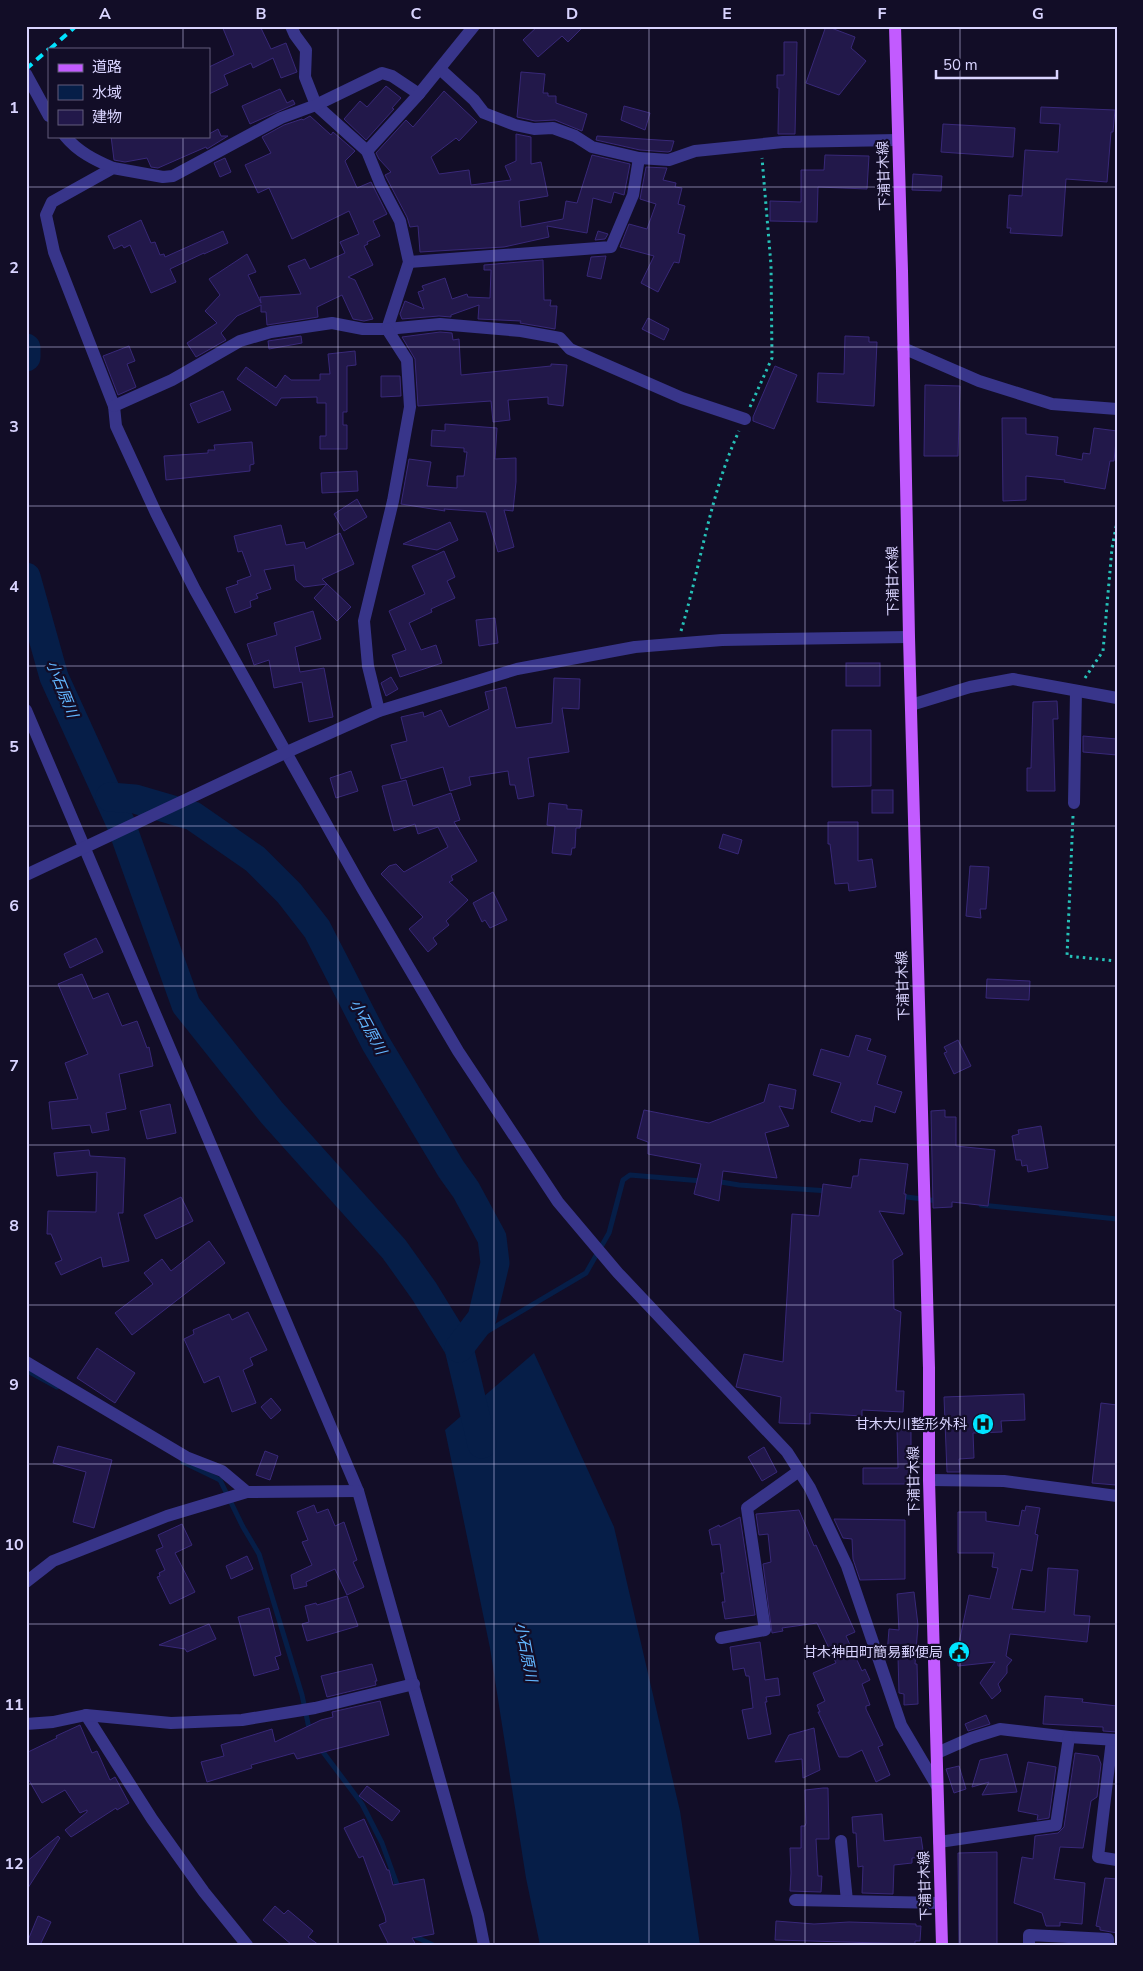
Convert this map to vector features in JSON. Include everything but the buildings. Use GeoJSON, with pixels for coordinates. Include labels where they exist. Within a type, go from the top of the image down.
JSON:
{"type":"FeatureCollection","features":[{"type":"Feature","properties":{"kind":"main road","name":"下浦甘木線"},"geometry":{"type":"LineString","coordinates":[[895,26],[929,1368],[929,1480],[942,1945]]}},
{"type":"Feature","properties":{"kind":"street"},"geometry":{"type":"LineString","coordinates":[[291,26],[306,50],[305,76],[316,105],[366,152],[380,184],[400,221],[409,262],[386,329]]}},
{"type":"Feature","properties":{"kind":"street"},"geometry":{"type":"LineString","coordinates":[[366,152],[419,94],[474,26]]}},
{"type":"Feature","properties":{"kind":"street"},"geometry":{"type":"LineString","coordinates":[[440,69],[474,100],[484,113],[515,125],[534,129],[553,128],[575,136],[592,147],[639,158],[670,160],[695,151],[760,144],[898,140]]}},
{"type":"Feature","properties":{"kind":"street"},"geometry":{"type":"LineString","coordinates":[[67,138],[92,158],[113,168],[163,177],[173,176],[268,125],[316,105],[382,73],[392,76],[419,94]]}},
{"type":"Feature","properties":{"kind":"street"},"geometry":{"type":"LineString","coordinates":[[26,74],[48,114]]}},
{"type":"Feature","properties":{"kind":"street"},"geometry":{"type":"LineString","coordinates":[[409,262],[611,247],[633,195],[639,158]]}},
{"type":"Feature","properties":{"kind":"street"},"geometry":{"type":"LineString","coordinates":[[113,168],[52,202],[46,215],[54,252],[114,406],[116,426],[156,513],[195,590],[283,754],[458,1051],[558,1202],[618,1273],[787,1452],[810,1488],[847,1566],[901,1725],[937,1786]]}},
{"type":"Feature","properties":{"kind":"street"},"geometry":{"type":"LineString","coordinates":[[114,406],[172,380],[240,341],[271,332],[332,323],[363,329],[440,324],[521,331],[560,338],[570,349],[682,398],[745,419]]}},
{"type":"Feature","properties":{"kind":"street"},"geometry":{"type":"LineString","coordinates":[[379,711],[368,666],[364,621],[393,501],[410,407],[407,360],[386,329]]}},
{"type":"Feature","properties":{"kind":"street"},"geometry":{"type":"LineString","coordinates":[[904,348],[978,381],[1052,404],[1117,409]]}},
{"type":"Feature","properties":{"kind":"street"},"geometry":{"type":"LineString","coordinates":[[26,875],[379,711],[518,669],[634,647],[677,643],[722,640],[909,637]]}},
{"type":"Feature","properties":{"kind":"street"},"geometry":{"type":"LineString","coordinates":[[911,704],[970,687],[1014,679],[1117,698]]}},
{"type":"Feature","properties":{"kind":"street"},"geometry":{"type":"LineString","coordinates":[[1074,803],[1076,691]]}},
{"type":"Feature","properties":{"kind":"street"},"geometry":{"type":"LineString","coordinates":[[26,710],[358,1491],[476,1906],[484,1945]]}},
{"type":"Feature","properties":{"kind":"street"},"geometry":{"type":"LineString","coordinates":[[26,1362],[186,1457],[222,1471],[247,1492]]}},
{"type":"Feature","properties":{"kind":"street"},"geometry":{"type":"LineString","coordinates":[[721,1638],[765,1630],[748,1508],[799,1471]]}},
{"type":"Feature","properties":{"kind":"street"},"geometry":{"type":"LineString","coordinates":[[929,1480],[1004,1481],[1117,1496]]}},
{"type":"Feature","properties":{"kind":"street"},"geometry":{"type":"LineString","coordinates":[[26,1582],[52,1561],[167,1516],[247,1492],[358,1491]]}},
{"type":"Feature","properties":{"kind":"street"},"geometry":{"type":"LineString","coordinates":[[26,1724],[53,1722],[86,1715],[170,1723],[242,1720],[315,1708],[414,1684]]}},
{"type":"Feature","properties":{"kind":"street"},"geometry":{"type":"LineString","coordinates":[[86,1715],[152,1819],[204,1892],[248,1945]]}},
{"type":"Feature","properties":{"kind":"street"},"geometry":{"type":"LineString","coordinates":[[937,1753],[971,1738],[1000,1729],[1114,1740],[1098,1857],[1117,1860]]}},
{"type":"Feature","properties":{"kind":"street"},"geometry":{"type":"LineString","coordinates":[[939,1842],[1056,1825],[1070,1737]]}},
{"type":"Feature","properties":{"kind":"street"},"geometry":{"type":"LineString","coordinates":[[841,1841],[847,1901]]}},
{"type":"Feature","properties":{"kind":"street"},"geometry":{"type":"LineString","coordinates":[[795,1900],[941,1903]]}},
{"type":"Feature","properties":{"kind":"street"},"geometry":{"type":"LineString","coordinates":[[1029,1945],[1029,1935],[1108,1939],[1108,1945]]}},
{"type":"Feature","properties":{"kind":"path"},"geometry":{"type":"LineString","coordinates":[[677,643],[692,596],[705,534],[725,460],[772,358],[771,265],[760,144]]}},
{"type":"Feature","properties":{"kind":"path"},"geometry":{"type":"LineString","coordinates":[[1076,691],[1103,651],[1112,548],[1117,522]]}},
{"type":"Feature","properties":{"kind":"path"},"geometry":{"type":"LineString","coordinates":[[1074,803],[1067,956],[1117,960]]}},
{"type":"Feature","properties":{"kind":"water"},"geometry":{"type":"Polygon","coordinates":[[[534,1353],[614,1527],[680,1811],[700,1945],[540,1945],[526,1878],[490,1648],[445,1430],[534,1353]]]}},
{"type":"Feature","properties":{"kind":"waterway","name":"小石原川"},"geometry":{"type":"LineString","coordinates":[[26,348],[26,357]]}},
{"type":"Feature","properties":{"kind":"waterway","name":"小石原川"},"geometry":{"type":"LineString","coordinates":[[26,577],[54,677],[121,824],[186,1005],[272,1113],[394,1249],[424,1291],[459,1348],[482,1444]]}},
{"type":"Feature","properties":{"kind":"waterway","name":"小石原川"},"geometry":{"type":"LineString","coordinates":[[110,797],[135,799],[193,816],[255,859],[289,893],[317,929],[375,1042],[451,1169],[466,1190],[492,1238],[495,1263],[482,1318],[459,1348]]}},
{"type":"Feature","properties":{"kind":"waterway"},"geometry":{"type":"LineString","coordinates":[[459,1348],[586,1273],[609,1233],[623,1180],[630,1175],[702,1181]]}},
{"type":"Feature","properties":{"kind":"waterway"},"geometry":{"type":"LineString","coordinates":[[715,1181],[739,1185],[829,1191]]}},
{"type":"Feature","properties":{"kind":"waterway"},"geometry":{"type":"LineString","coordinates":[[899,1196],[938,1201]]}},
{"type":"Feature","properties":{"kind":"waterway"},"geometry":{"type":"LineString","coordinates":[[981,1205],[1117,1219]]}},
{"type":"Feature","properties":{"kind":"waterway"},"geometry":{"type":"LineString","coordinates":[[26,1370],[57,1387]]}},
{"type":"Feature","properties":{"kind":"waterway"},"geometry":{"type":"LineString","coordinates":[[183,1462],[220,1480],[243,1527],[259,1554],[302,1695],[310,1733]]}},
{"type":"Feature","properties":{"kind":"waterway"},"geometry":{"type":"LineString","coordinates":[[320,1748],[362,1804],[382,1843],[399,1890]]}},
{"type":"Feature","properties":{"kind":"waterway"},"geometry":{"type":"LineString","coordinates":[[414,1931],[416,1937],[433,1945]]}},
{"type":"Feature","properties":{"kind":"railway"},"geometry":{"type":"LineString","coordinates":[[51,48],[76,26]]}},
{"type":"Feature","properties":{"kind":"railway"},"geometry":{"type":"LineString","coordinates":[[26,69],[48,50]]}},
{"type":"Feature","properties":{"kind":"place","name":"甘木大川整形外科"},"geometry":{"type":"Point","coordinates":[983,1424]}},
{"type":"Feature","properties":{"kind":"place","name":"甘木神田町簡易郵便局"},"geometry":{"type":"Point","coordinates":[959,1652]}}]}
